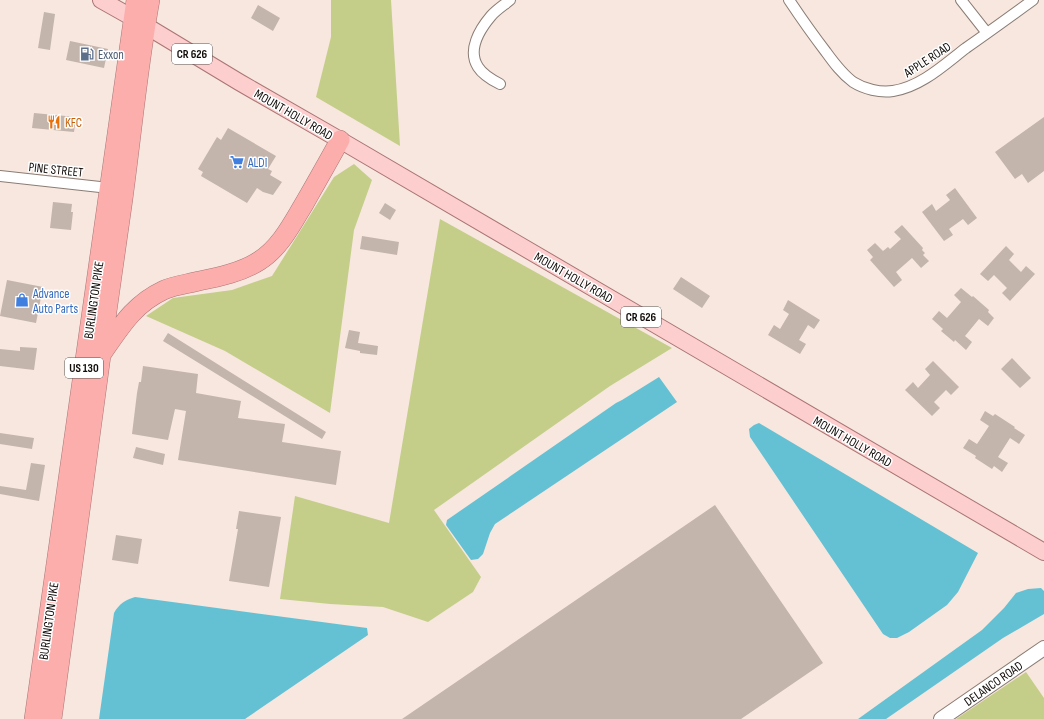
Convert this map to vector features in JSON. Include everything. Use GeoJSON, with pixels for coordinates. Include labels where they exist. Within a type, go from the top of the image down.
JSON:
{"type":"FeatureCollection","features":[{"type":"Feature","properties":{"kind":"highway","name":"BURLINGTON PIKE"},"geometry":{"type":"LineString","coordinates":[[34,719],[109,188],[138,15],[150,0]]}},
{"type":"Feature","properties":{"kind":"highway","name":"BURLINGTON PIKE"},"geometry":{"type":"LineString","coordinates":[[52,719],[128,158],[138,15]]}},
{"type":"Feature","properties":{"kind":"highway"},"geometry":{"type":"LineString","coordinates":[[101,354],[122,324],[134,310],[149,299],[165,290],[247,268],[272,250],[282,238],[308,196],[340,140]]}},
{"type":"Feature","properties":{"kind":"main road","name":"CR 626"},"geometry":{"type":"LineString","coordinates":[[101,0],[138,15]]}},
{"type":"Feature","properties":{"kind":"main road","name":"MOUNT HOLLY ROAD"},"geometry":{"type":"LineString","coordinates":[[138,15],[239,82],[1044,552]]}},
{"type":"Feature","properties":{"kind":"street"},"geometry":{"type":"LineString","coordinates":[[500,84],[483,73],[478,67],[475,59],[475,42],[488,20],[510,0]]}},
{"type":"Feature","properties":{"kind":"street","name":"APPLE ROAD"},"geometry":{"type":"LineString","coordinates":[[789,0],[814,36],[844,74],[853,82],[862,87],[883,91],[894,91],[915,84],[934,72],[1033,0]]}},
{"type":"Feature","properties":{"kind":"street"},"geometry":{"type":"LineString","coordinates":[[961,0],[987,33]]}},
{"type":"Feature","properties":{"kind":"street","name":"PINE STREET"},"geometry":{"type":"LineString","coordinates":[[0,176],[109,188]]}},
{"type":"Feature","properties":{"kind":"street","name":"DELANCO ROAD"},"geometry":{"type":"LineString","coordinates":[[941,719],[1044,648]]}},
{"type":"Feature","properties":{"kind":"green space"},"geometry":{"type":"Polygon","coordinates":[[[331,0],[391,0],[400,146],[316,97],[331,37],[331,0]]]}},
{"type":"Feature","properties":{"kind":"green space"},"geometry":{"type":"Polygon","coordinates":[[[354,164],[372,180],[354,230],[330,413],[225,351],[146,316],[173,298],[232,290],[272,276],[334,177],[354,164]]]}},
{"type":"Feature","properties":{"kind":"green space"},"geometry":{"type":"Polygon","coordinates":[[[440,219],[672,348],[610,386],[434,510],[481,577],[473,592],[428,622],[383,607],[280,599],[295,496],[389,523],[440,219]]]}},
{"type":"Feature","properties":{"kind":"green space"},"geometry":{"type":"Polygon","coordinates":[[[1026,672],[1044,698],[1044,719],[956,719],[1026,672]]]}},
{"type":"Feature","properties":{"kind":"water"},"geometry":{"type":"Polygon","coordinates":[[[659,377],[677,402],[495,524],[490,533],[483,554],[478,559],[471,560],[446,525],[447,520],[616,403],[659,377]]]}},
{"type":"Feature","properties":{"kind":"water"},"geometry":{"type":"Polygon","coordinates":[[[759,423],[978,553],[958,592],[947,605],[909,632],[897,638],[890,638],[883,634],[750,437],[749,429],[759,423]]]}},
{"type":"Feature","properties":{"kind":"water"},"geometry":{"type":"Polygon","coordinates":[[[1041,588],[1044,591],[1044,614],[1003,638],[886,719],[858,719],[982,630],[1004,608],[1016,593],[1028,589],[1041,588]]]}},
{"type":"Feature","properties":{"kind":"water"},"geometry":{"type":"Polygon","coordinates":[[[135,597],[367,628],[368,635],[245,719],[99,719],[114,613],[123,603],[135,597]]]}},
{"type":"Feature","properties":{"kind":"building"},"geometry":{"type":"Polygon","coordinates":[[[258,5],[280,18],[273,31],[251,18],[258,5]]]}},
{"type":"Feature","properties":{"kind":"building"},"geometry":{"type":"Polygon","coordinates":[[[44,12],[55,14],[50,50],[38,48],[44,12]]]}},
{"type":"Feature","properties":{"kind":"building","name":"Exxon"},"geometry":{"type":"Polygon","coordinates":[[[70,41],[108,49],[104,68],[66,60],[70,41]]]}},
{"type":"Feature","properties":{"kind":"building","name":"KFC"},"geometry":{"type":"Polygon","coordinates":[[[34,113],[76,117],[74,132],[32,128],[34,113]]]}},
{"type":"Feature","properties":{"kind":"building"},"geometry":{"type":"Polygon","coordinates":[[[1044,117],[1044,171],[1028,183],[1022,174],[1015,179],[995,152],[1044,117]]]}},
{"type":"Feature","properties":{"kind":"building","name":"ALDI"},"geometry":{"type":"Polygon","coordinates":[[[228,128],[276,156],[268,169],[272,171],[270,175],[282,182],[273,195],[263,192],[257,188],[247,203],[201,176],[203,172],[198,169],[217,137],[221,140],[228,128]]]}},
{"type":"Feature","properties":{"kind":"building"},"geometry":{"type":"Polygon","coordinates":[[[955,188],[977,218],[968,225],[963,219],[949,229],[953,235],[944,241],[922,212],[932,204],[936,211],[950,200],[946,195],[955,188]]]}},
{"type":"Feature","properties":{"kind":"building"},"geometry":{"type":"Polygon","coordinates":[[[53,202],[72,204],[71,212],[73,212],[71,230],[50,228],[53,202]]]}},
{"type":"Feature","properties":{"kind":"building"},"geometry":{"type":"Polygon","coordinates":[[[385,203],[396,210],[390,220],[379,213],[385,203]]]}},
{"type":"Feature","properties":{"kind":"building"},"geometry":{"type":"Polygon","coordinates":[[[902,225],[923,248],[922,250],[925,253],[923,255],[929,261],[921,268],[912,258],[896,272],[902,280],[894,287],[870,260],[873,257],[867,250],[875,243],[883,251],[888,247],[890,249],[901,239],[894,232],[902,225]]]}},
{"type":"Feature","properties":{"kind":"building"},"geometry":{"type":"Polygon","coordinates":[[[362,236],[399,242],[397,255],[360,249],[362,236]]]}},
{"type":"Feature","properties":{"kind":"building"},"geometry":{"type":"Polygon","coordinates":[[[1006,246],[1014,254],[1009,260],[1021,272],[1026,266],[1035,274],[1010,301],[1002,293],[1007,288],[994,275],[988,281],[980,274],[1006,246]]]}},
{"type":"Feature","properties":{"kind":"building"},"geometry":{"type":"Polygon","coordinates":[[[681,277],[710,296],[702,308],[673,289],[681,277]]]}},
{"type":"Feature","properties":{"kind":"building","name":"Advance Auto Parts"},"geometry":{"type":"Polygon","coordinates":[[[7,280],[43,287],[36,323],[0,316],[7,280]]]}},
{"type":"Feature","properties":{"kind":"building"},"geometry":{"type":"Polygon","coordinates":[[[961,288],[989,310],[988,312],[994,318],[988,326],[979,319],[965,336],[972,342],[966,350],[955,340],[954,342],[941,331],[943,329],[932,319],[939,311],[947,318],[961,302],[954,295],[961,288]]]}},
{"type":"Feature","properties":{"kind":"building"},"geometry":{"type":"Polygon","coordinates":[[[788,300],[820,320],[814,329],[808,325],[799,340],[806,344],[800,354],[768,335],[774,325],[780,329],[789,314],[783,310],[788,300]]]}},
{"type":"Feature","properties":{"kind":"building"},"geometry":{"type":"Polygon","coordinates":[[[349,330],[360,332],[358,343],[378,346],[377,355],[360,353],[360,351],[345,348],[349,330]]]}},
{"type":"Feature","properties":{"kind":"building"},"geometry":{"type":"Polygon","coordinates":[[[168,333],[326,432],[322,439],[163,341],[168,333]]]}},
{"type":"Feature","properties":{"kind":"building"},"geometry":{"type":"Polygon","coordinates":[[[20,347],[37,348],[34,370],[0,366],[0,349],[20,351],[20,347]]]}},
{"type":"Feature","properties":{"kind":"building"},"geometry":{"type":"Polygon","coordinates":[[[1012,358],[1031,378],[1020,388],[1001,369],[1012,358]]]}},
{"type":"Feature","properties":{"kind":"building"},"geometry":{"type":"Polygon","coordinates":[[[933,361],[959,387],[951,395],[946,390],[934,402],[940,408],[932,416],[905,390],[913,382],[918,388],[930,375],[925,369],[933,361]]]}},
{"type":"Feature","properties":{"kind":"building"},"geometry":{"type":"Polygon","coordinates":[[[143,366],[198,374],[196,393],[241,401],[238,418],[285,424],[282,442],[341,451],[336,485],[178,460],[186,411],[175,409],[168,440],[132,434],[137,393],[139,382],[141,382],[143,366]]]}},
{"type":"Feature","properties":{"kind":"building"},"geometry":{"type":"Polygon","coordinates":[[[985,411],[993,416],[995,414],[1025,435],[1019,444],[1010,438],[998,457],[1008,463],[1002,472],[994,466],[992,469],[963,448],[969,439],[977,444],[989,426],[980,420],[985,411]]]}},
{"type":"Feature","properties":{"kind":"building"},"geometry":{"type":"Polygon","coordinates":[[[0,433],[34,438],[32,449],[0,444],[0,433]]]}},
{"type":"Feature","properties":{"kind":"building"},"geometry":{"type":"Polygon","coordinates":[[[136,447],[165,454],[163,465],[133,458],[136,447]]]}},
{"type":"Feature","properties":{"kind":"building"},"geometry":{"type":"Polygon","coordinates":[[[31,463],[45,465],[39,501],[0,494],[0,486],[26,490],[31,463]]]}},
{"type":"Feature","properties":{"kind":"building"},"geometry":{"type":"Polygon","coordinates":[[[715,505],[823,663],[741,719],[402,719],[715,505]]]}},
{"type":"Feature","properties":{"kind":"building"},"geometry":{"type":"Polygon","coordinates":[[[239,511],[281,517],[269,587],[229,581],[238,529],[236,529],[239,511]]]}},
{"type":"Feature","properties":{"kind":"building"},"geometry":{"type":"Polygon","coordinates":[[[116,535],[142,539],[138,564],[112,560],[116,535]]]}},
{"type":"Feature","properties":{"kind":"place","name":"Exxon"},"geometry":{"type":"Point","coordinates":[87,54]}},
{"type":"Feature","properties":{"kind":"place","name":"KFC"},"geometry":{"type":"Point","coordinates":[54,122]}},
{"type":"Feature","properties":{"kind":"place","name":"ALDI"},"geometry":{"type":"Point","coordinates":[237,162]}},
{"type":"Feature","properties":{"kind":"place","name":"Advance Auto Parts"},"geometry":{"type":"Point","coordinates":[22,300]}}]}
